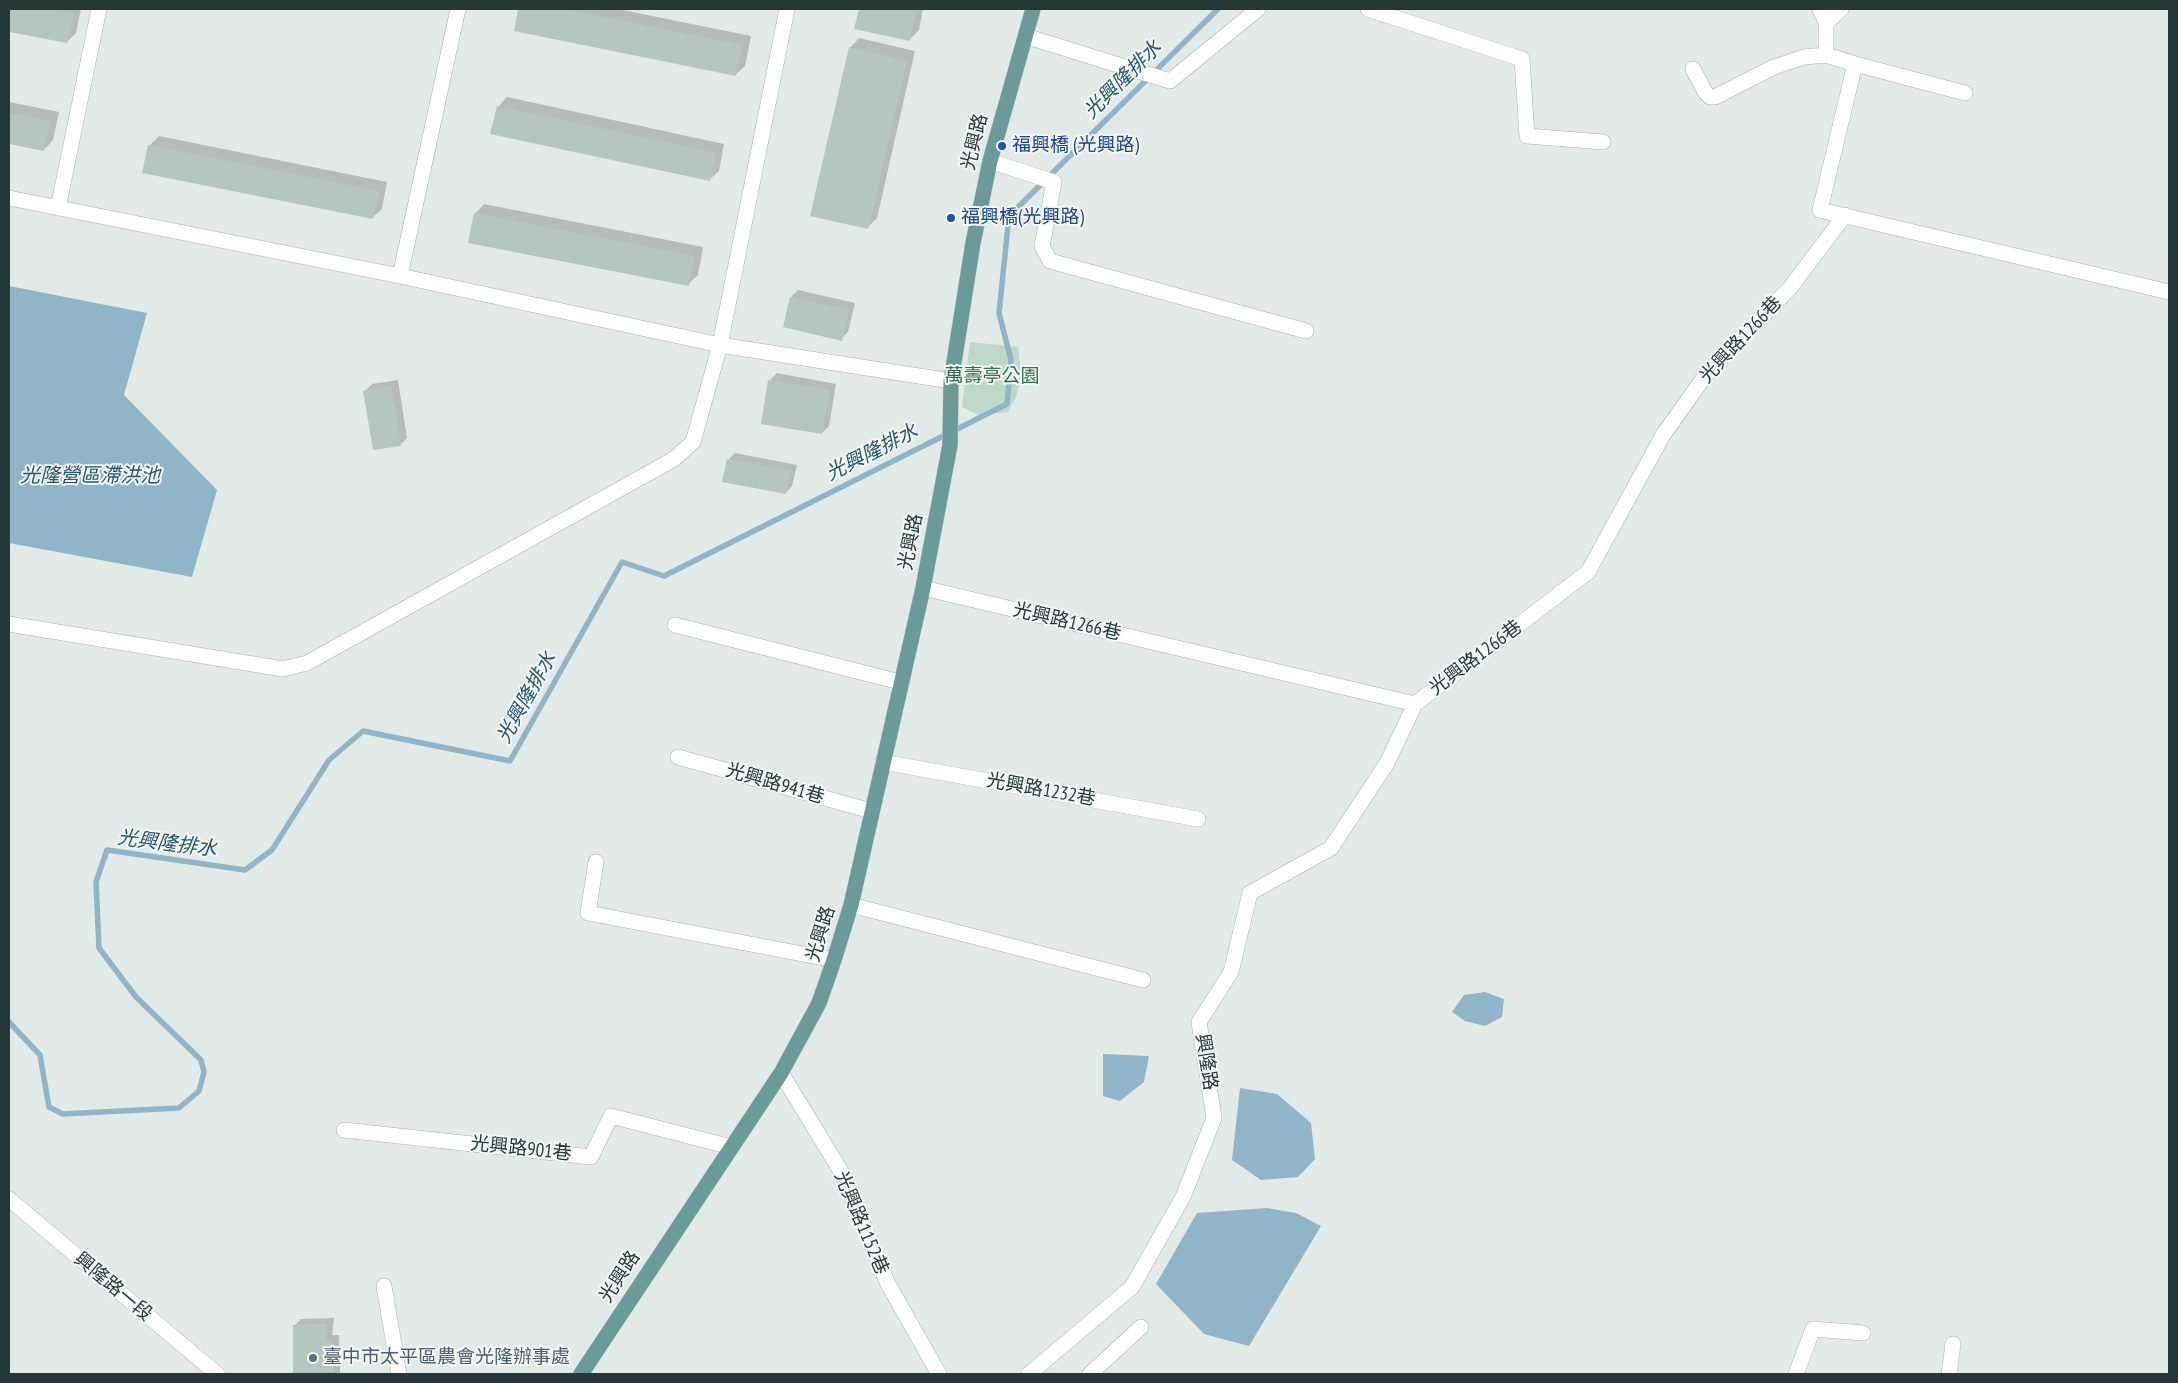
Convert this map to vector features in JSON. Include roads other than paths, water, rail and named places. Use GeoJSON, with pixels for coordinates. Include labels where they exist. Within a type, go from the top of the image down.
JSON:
{"type":"FeatureCollection","features":[{"type":"Feature","properties":{"kind":"main road","name":"光興路"},"geometry":{"type":"LineString","coordinates":[[581,1374],[781,1073],[819,1003],[834,960],[851,905],[900,682],[923,588],[950,444],[951,381],[973,243],[990,161],[1034,9]]}},
{"type":"Feature","properties":{"kind":"street"},"geometry":{"type":"LineString","coordinates":[[58,208],[99,9]]}},
{"type":"Feature","properties":{"kind":"street"},"geometry":{"type":"LineString","coordinates":[[400,276],[458,9]]}},
{"type":"Feature","properties":{"kind":"street"},"geometry":{"type":"LineString","coordinates":[[9,624],[283,669],[307,663],[674,459],[693,442],[720,345],[787,9]]}},
{"type":"Feature","properties":{"kind":"street"},"geometry":{"type":"LineString","coordinates":[[1025,36],[1170,81],[1258,9]]}},
{"type":"Feature","properties":{"kind":"street"},"geometry":{"type":"LineString","coordinates":[[1368,9],[1522,59],[1527,136],[1603,142]]}},
{"type":"Feature","properties":{"kind":"street"},"geometry":{"type":"LineString","coordinates":[[1826,55],[1823,16],[1841,9]]}},
{"type":"Feature","properties":{"kind":"street"},"geometry":{"type":"LineString","coordinates":[[1693,69],[1705,92],[1710,97],[1715,97],[1774,68],[1804,57],[1826,55],[1964,93]]}},
{"type":"Feature","properties":{"kind":"street"},"geometry":{"type":"LineString","coordinates":[[1855,64],[1820,210],[2169,292]]}},
{"type":"Feature","properties":{"kind":"street"},"geometry":{"type":"LineString","coordinates":[[990,161],[1054,182],[1042,246],[1050,261],[1306,331]]}},
{"type":"Feature","properties":{"kind":"street"},"geometry":{"type":"LineString","coordinates":[[9,198],[400,276],[720,345],[951,381]]}},
{"type":"Feature","properties":{"kind":"street","name":"光興路1266巷"},"geometry":{"type":"LineString","coordinates":[[923,588],[1415,704],[1588,572],[1663,436],[1710,370],[1790,288],[1845,215]]}},
{"type":"Feature","properties":{"kind":"street"},"geometry":{"type":"LineString","coordinates":[[675,625],[900,682]]}},
{"type":"Feature","properties":{"kind":"street","name":"興隆路"},"geometry":{"type":"LineString","coordinates":[[1029,1374],[1132,1287],[1183,1197],[1214,1118],[1199,1022],[1231,972],[1250,893],[1331,848],[1387,762],[1415,704]]}},
{"type":"Feature","properties":{"kind":"street","name":"光興路941巷"},"geometry":{"type":"LineString","coordinates":[[678,757],[871,811]]}},
{"type":"Feature","properties":{"kind":"street","name":"光興路1232巷"},"geometry":{"type":"LineString","coordinates":[[883,762],[1198,819]]}},
{"type":"Feature","properties":{"kind":"street"},"geometry":{"type":"LineString","coordinates":[[596,862],[588,913],[834,960]]}},
{"type":"Feature","properties":{"kind":"street"},"geometry":{"type":"LineString","coordinates":[[851,905],[1143,980]]}},
{"type":"Feature","properties":{"kind":"street","name":"光興路1152巷"},"geometry":{"type":"LineString","coordinates":[[781,1073],[842,1173],[888,1284],[939,1374]]}},
{"type":"Feature","properties":{"kind":"street","name":"光興路901巷"},"geometry":{"type":"LineString","coordinates":[[344,1130],[591,1156],[611,1116],[731,1146]]}},
{"type":"Feature","properties":{"kind":"street","name":"興隆路一段"},"geometry":{"type":"LineString","coordinates":[[9,1199],[217,1374]]}},
{"type":"Feature","properties":{"kind":"street"},"geometry":{"type":"LineString","coordinates":[[384,1286],[399,1374]]}},
{"type":"Feature","properties":{"kind":"street"},"geometry":{"type":"LineString","coordinates":[[1090,1374],[1142,1327]]}},
{"type":"Feature","properties":{"kind":"street"},"geometry":{"type":"LineString","coordinates":[[1796,1374],[1813,1329],[1863,1333]]}},
{"type":"Feature","properties":{"kind":"street"},"geometry":{"type":"LineString","coordinates":[[1949,1374],[1953,1344]]}},
{"type":"Feature","properties":{"kind":"water","name":"光隆營區滯洪池"},"geometry":{"type":"Polygon","coordinates":[[[9,286],[147,313],[124,395],[217,490],[192,577],[9,543],[9,286]]]}},
{"type":"Feature","properties":{"kind":"water"},"geometry":{"type":"Polygon","coordinates":[[[1485,992],[1504,999],[1502,1017],[1485,1026],[1465,1021],[1452,1012],[1464,995],[1485,992]]]}},
{"type":"Feature","properties":{"kind":"water"},"geometry":{"type":"Polygon","coordinates":[[[1103,1054],[1149,1056],[1144,1082],[1120,1101],[1103,1096],[1103,1054]]]}},
{"type":"Feature","properties":{"kind":"water"},"geometry":{"type":"Polygon","coordinates":[[[1240,1088],[1277,1094],[1311,1123],[1315,1159],[1298,1177],[1261,1180],[1232,1160],[1240,1088]]]}},
{"type":"Feature","properties":{"kind":"water"},"geometry":{"type":"Polygon","coordinates":[[[1267,1208],[1296,1213],[1321,1226],[1249,1346],[1204,1334],[1156,1284],[1197,1213],[1267,1208]]]}},
{"type":"Feature","properties":{"kind":"waterway","name":"光興隆排水"},"geometry":{"type":"LineString","coordinates":[[9,1022],[40,1055],[49,1107],[63,1114],[179,1108],[199,1091],[204,1072],[201,1060],[136,997],[99,948],[96,882],[107,850],[245,870],[272,850],[329,760],[363,731],[510,761],[622,562],[664,576],[1007,404],[1011,360],[999,313],[1009,216],[1218,9]]}},
{"type":"Feature","properties":{"kind":"place","name":"福興橋 (光興路)"},"geometry":{"type":"Point","coordinates":[1002,146]}},
{"type":"Feature","properties":{"kind":"place","name":"福興橋(光興路)"},"geometry":{"type":"Point","coordinates":[951,218]}},
{"type":"Feature","properties":{"kind":"place","name":"臺中市太平區農會光隆辦事處"},"geometry":{"type":"Point","coordinates":[313,1358]}},
{"type":"Feature","properties":{"kind":"park label","name":"萬壽亭公園"},"geometry":{"type":"Point","coordinates":[992,377]}}]}
